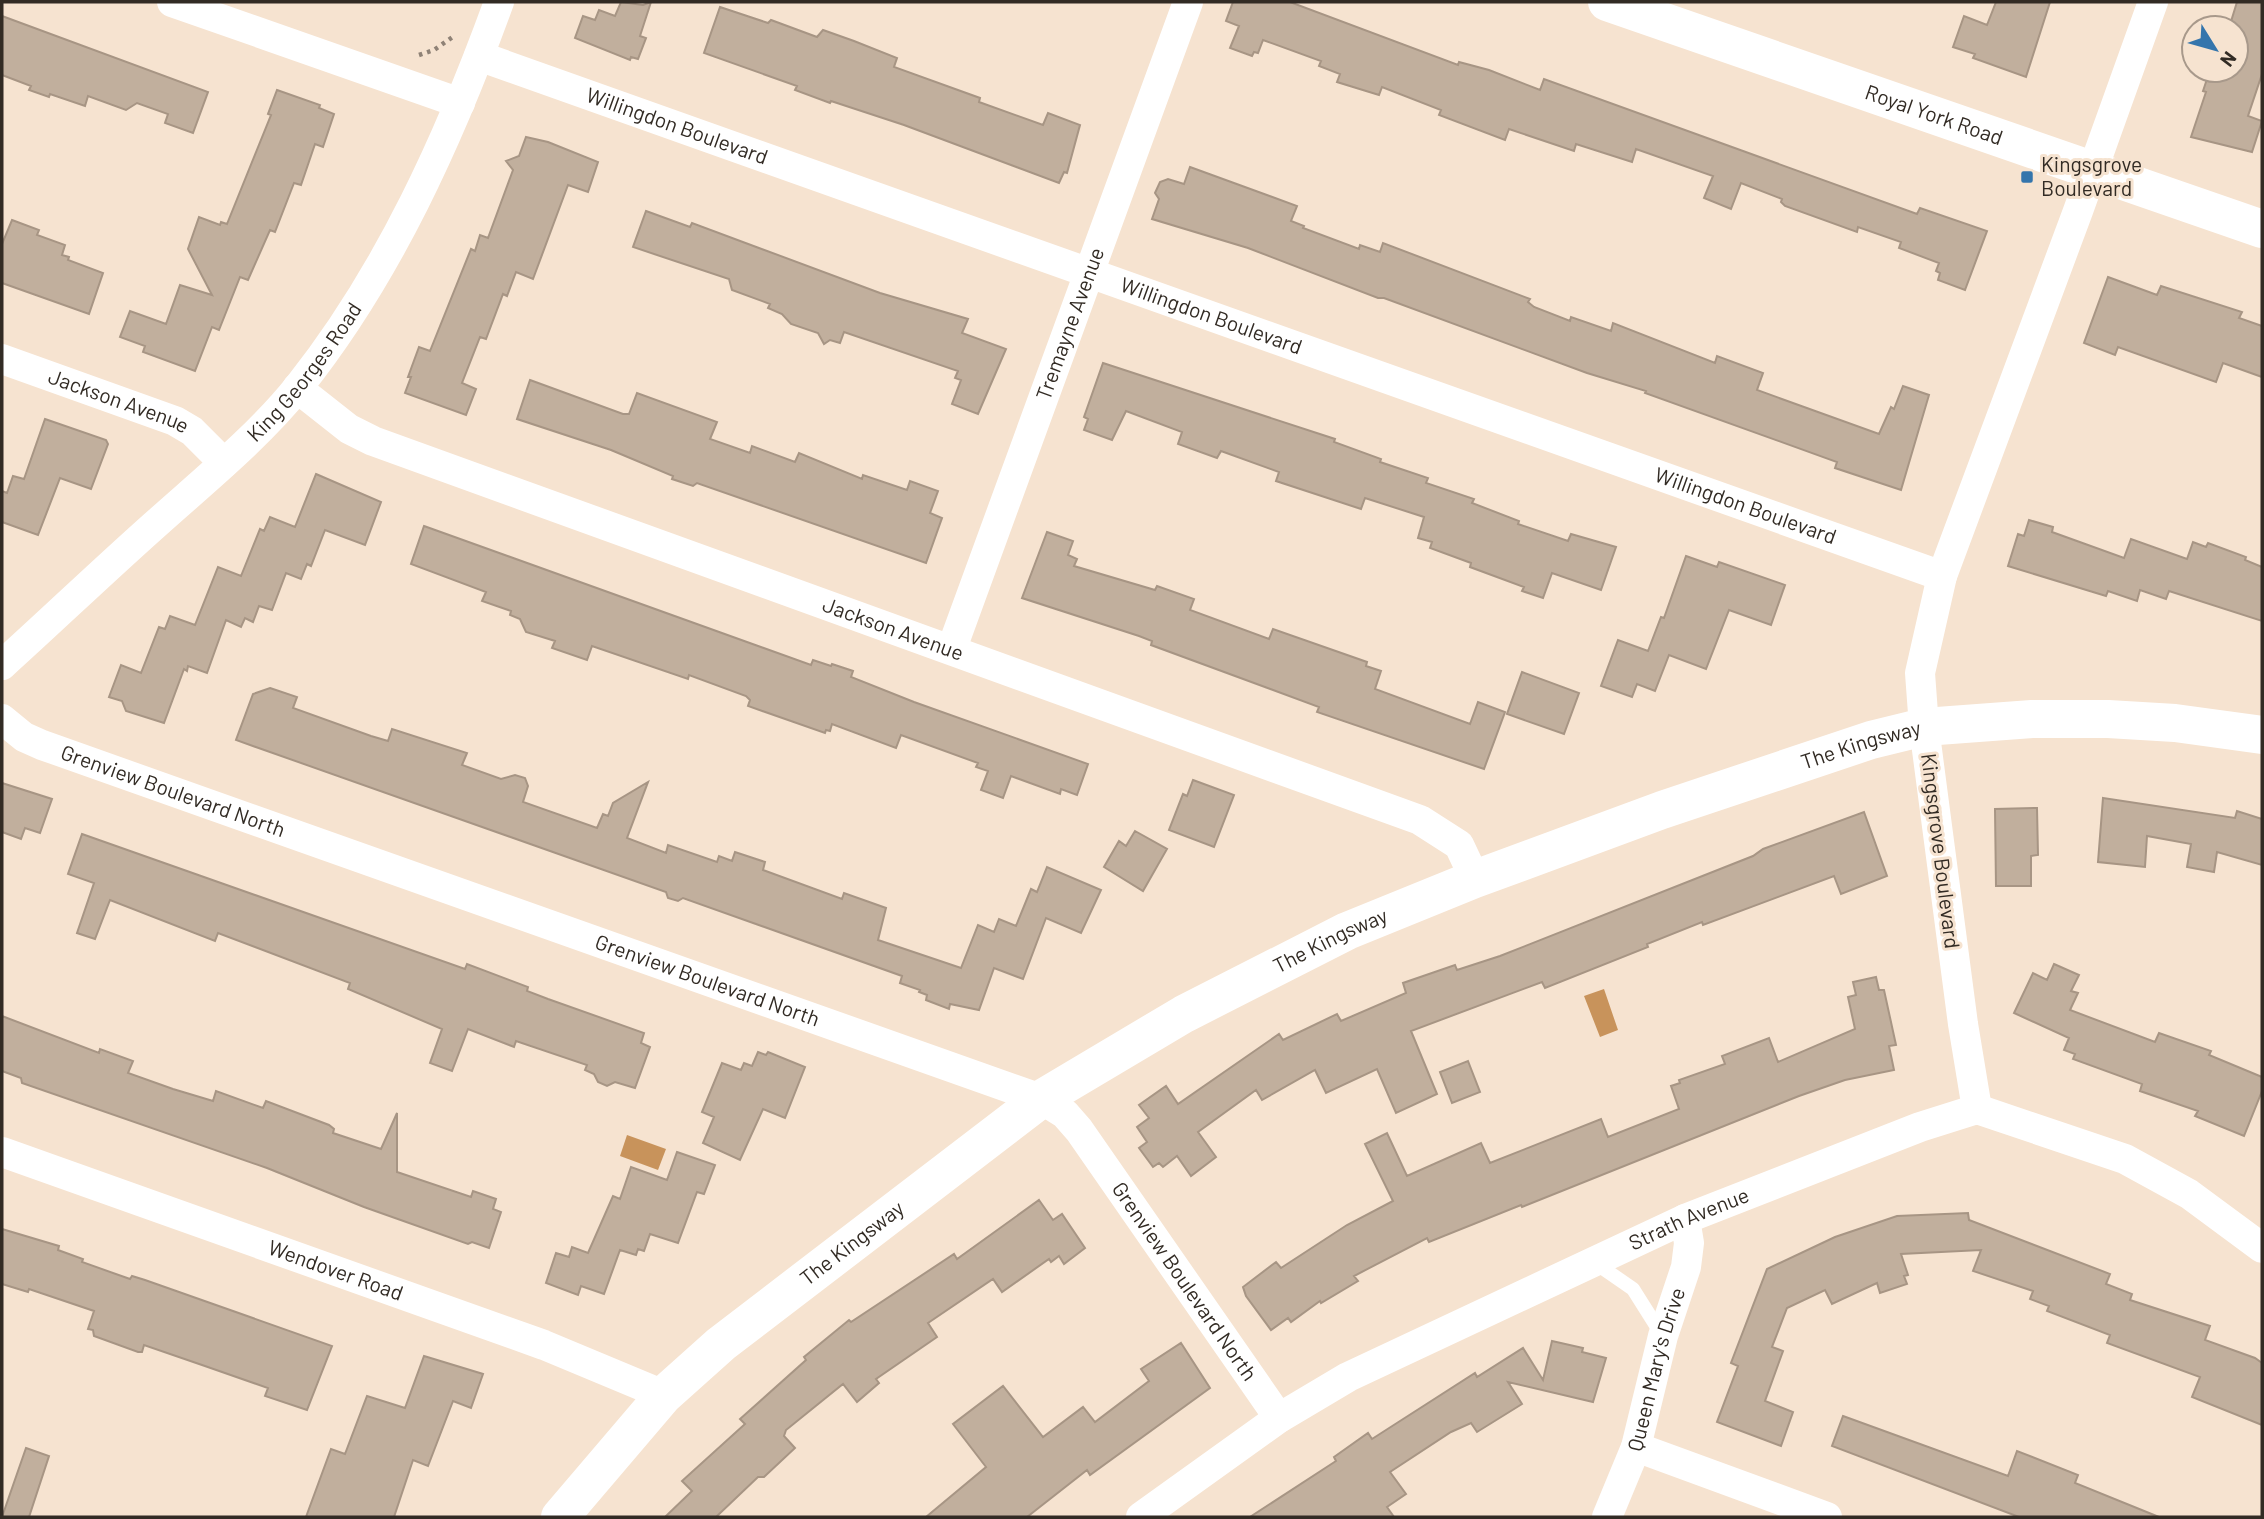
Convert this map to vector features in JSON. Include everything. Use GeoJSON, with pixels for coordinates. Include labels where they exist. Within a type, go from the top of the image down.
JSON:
{"type":"FeatureCollection","features":[{"type":"Feature","properties":{"kind":"street"},"geometry":{"type":"LineString","coordinates":[[173,2],[460,103]]}},
{"type":"Feature","properties":{"kind":"street","name":"King Georges Road"},"geometry":{"type":"LineString","coordinates":[[2,665],[224,463],[297,388],[370,287],[460,103],[499,2]]}},
{"type":"Feature","properties":{"kind":"street","name":"Tremayne Avenue"},"geometry":{"type":"LineString","coordinates":[[953,648],[1188,2]]}},
{"type":"Feature","properties":{"kind":"street","name":"Royal York Road"},"geometry":{"type":"LineString","coordinates":[[1607,2],[2262,229]]}},
{"type":"Feature","properties":{"kind":"street","name":"Kingsgrove Boulevard"},"geometry":{"type":"LineString","coordinates":[[1978,1109],[1924,727],[1920,673],[1942,576],[2093,171],[2152,2]]}},
{"type":"Feature","properties":{"kind":"street","name":"Willingdon Boulevard"},"geometry":{"type":"LineString","coordinates":[[479,56],[1942,576]]}},
{"type":"Feature","properties":{"kind":"street","name":"Jackson Avenue"},"geometry":{"type":"LineString","coordinates":[[2,359],[175,421],[192,431],[224,463]]}},
{"type":"Feature","properties":{"kind":"street","name":"Jackson Avenue"},"geometry":{"type":"LineString","coordinates":[[297,388],[349,429],[373,441],[953,648],[1420,820],[1459,845],[1475,879]]}},
{"type":"Feature","properties":{"kind":"street","name":"Grenview Boulevard North"},"geometry":{"type":"LineString","coordinates":[[2,719],[24,737],[42,745],[1041,1099],[1065,1114],[1079,1130],[1279,1418]]}},
{"type":"Feature","properties":{"kind":"street","name":"The Kingsway"},"geometry":{"type":"LineString","coordinates":[[560,1517],[664,1395],[721,1344],[1041,1099],[1254,977],[1347,931],[1475,879],[1662,810],[1871,740],[1924,727],[2032,719],[2108,719],[2175,723],[2262,735]]}},
{"type":"Feature","properties":{"kind":"street"},"geometry":{"type":"LineString","coordinates":[[1978,1109],[2125,1158],[2189,1194],[2261,1242]]}},
{"type":"Feature","properties":{"kind":"street","name":"Strath Avenue"},"geometry":{"type":"LineString","coordinates":[[1141,1517],[1279,1418],[1348,1377],[1685,1219],[1920,1127],[1978,1109]]}},
{"type":"Feature","properties":{"kind":"street","name":"Wendover Road"},"geometry":{"type":"LineString","coordinates":[[2,1152],[544,1345],[664,1395]]}},
{"type":"Feature","properties":{"kind":"street","name":"Queen Mary's Drive"},"geometry":{"type":"LineString","coordinates":[[1607,1517],[1636,1447],[1663,1336],[1686,1268],[1689,1243],[1685,1219]]}},
{"type":"Feature","properties":{"kind":"street"},"geometry":{"type":"LineString","coordinates":[[1636,1447],[1826,1517]]}},
{"type":"Feature","properties":{"kind":"lane"},"geometry":{"type":"LineString","coordinates":[[1593,1261],[1633,1289],[1663,1336]]}},
{"type":"Feature","properties":{"kind":"path"},"geometry":{"type":"LineString","coordinates":[[419,55],[442,46],[461,27]]}},
{"type":"Feature","properties":{"kind":"shaded area"},"geometry":{"type":"Polygon","coordinates":[[[1604,989],[1618,1030],[1600,1037],[1584,996],[1604,989]]]}},
{"type":"Feature","properties":{"kind":"shaded area"},"geometry":{"type":"Polygon","coordinates":[[[627,1135],[666,1149],[658,1170],[620,1156],[627,1135]]]}},
{"type":"Feature","properties":{"kind":"building"},"geometry":{"type":"Polygon","coordinates":[[[621,2],[643,5],[651,2],[640,36],[646,38],[638,59],[631,57],[630,60],[575,38],[583,16],[595,20],[599,10],[615,16],[621,2]]]}},
{"type":"Feature","properties":{"kind":"building"},"geometry":{"type":"Polygon","coordinates":[[[1233,2],[1290,2],[1458,65],[1459,62],[1489,70],[1540,90],[1544,79],[1917,214],[1920,208],[1987,231],[1965,290],[1938,280],[1940,273],[1936,271],[1939,263],[1899,248],[1901,242],[1858,227],[1857,232],[1785,206],[1781,202],[1782,199],[1741,183],[1731,209],[1704,198],[1713,176],[1636,149],[1632,162],[1576,144],[1574,151],[1509,129],[1505,140],[1439,115],[1441,110],[1382,87],[1379,95],[1337,82],[1340,74],[1319,66],[1321,61],[1263,40],[1258,53],[1254,52],[1252,56],[1230,48],[1239,26],[1226,21],[1233,2]]]}},
{"type":"Feature","properties":{"kind":"building"},"geometry":{"type":"Polygon","coordinates":[[[1996,2],[2050,2],[2026,77],[1973,58],[1975,54],[1953,47],[1964,16],[1987,25],[1996,2]]]}},
{"type":"Feature","properties":{"kind":"building"},"geometry":{"type":"Polygon","coordinates":[[[2237,2],[2262,2],[2262,74],[2248,116],[2262,121],[2252,152],[2191,137],[2206,92],[2203,91],[2205,84],[2250,84],[2250,14],[2233,14],[2237,2]]]}},
{"type":"Feature","properties":{"kind":"building"},"geometry":{"type":"Polygon","coordinates":[[[720,7],[768,23],[771,20],[817,37],[823,30],[854,41],[897,58],[894,67],[980,98],[979,102],[1043,125],[1048,113],[1080,125],[1067,173],[1064,172],[1059,183],[904,125],[831,101],[830,103],[795,90],[797,86],[704,53],[720,7]]]}},
{"type":"Feature","properties":{"kind":"building"},"geometry":{"type":"Polygon","coordinates":[[[2,16],[208,92],[193,133],[165,123],[168,114],[137,103],[126,110],[88,96],[85,106],[29,90],[31,86],[2,75],[2,16]]]}},
{"type":"Feature","properties":{"kind":"building"},"geometry":{"type":"Polygon","coordinates":[[[277,90],[320,105],[319,108],[334,114],[323,147],[315,144],[301,185],[294,183],[275,232],[270,230],[248,280],[240,277],[219,330],[212,327],[195,371],[143,352],[145,346],[120,337],[130,311],[166,324],[180,285],[212,295],[188,249],[199,217],[220,225],[221,222],[227,224],[271,115],[268,114],[277,90]]]}},
{"type":"Feature","properties":{"kind":"building"},"geometry":{"type":"Polygon","coordinates":[[[526,137],[548,142],[598,162],[588,192],[568,185],[533,279],[516,272],[507,296],[503,294],[486,339],[480,337],[462,383],[476,389],[466,415],[405,393],[411,377],[408,377],[419,347],[430,351],[471,249],[475,251],[480,235],[488,238],[513,170],[506,161],[519,156],[526,137]]]}},
{"type":"Feature","properties":{"kind":"building"},"geometry":{"type":"Polygon","coordinates":[[[1190,167],[1297,206],[1291,221],[1304,226],[1303,228],[1359,249],[1360,245],[1380,252],[1383,243],[1530,299],[1528,302],[1534,307],[1570,321],[1571,317],[1611,331],[1613,323],[1715,363],[1717,356],[1763,373],[1757,390],[1879,434],[1891,407],[1894,409],[1903,386],[1929,395],[1901,490],[1835,468],[1837,462],[1645,393],[1646,391],[1587,373],[1378,298],[1248,248],[1152,219],[1159,199],[1155,193],[1160,182],[1168,179],[1184,184],[1190,167]]]}},
{"type":"Feature","properties":{"kind":"building"},"geometry":{"type":"Polygon","coordinates":[[[646,211],[690,227],[692,223],[880,293],[968,319],[962,333],[1006,349],[978,414],[952,404],[961,380],[955,378],[958,371],[844,332],[840,343],[830,340],[824,344],[818,333],[791,324],[782,314],[768,308],[770,304],[732,290],[729,279],[633,247],[646,211]]]}},
{"type":"Feature","properties":{"kind":"building"},"geometry":{"type":"Polygon","coordinates":[[[12,220],[39,230],[37,235],[65,245],[62,255],[69,257],[68,260],[103,273],[89,314],[2,283],[2,244],[12,220]]]}},
{"type":"Feature","properties":{"kind":"building"},"geometry":{"type":"Polygon","coordinates":[[[2108,277],[2157,295],[2161,286],[2242,312],[2239,318],[2262,326],[2262,377],[2223,363],[2216,382],[2118,347],[2115,355],[2084,343],[2108,277]]]}},
{"type":"Feature","properties":{"kind":"building"},"geometry":{"type":"Polygon","coordinates":[[[1103,363],[1335,439],[1334,442],[1381,459],[1380,462],[1428,478],[1426,483],[1474,499],[1472,503],[1519,521],[1518,524],[1568,541],[1571,534],[1616,547],[1601,590],[1552,573],[1543,598],[1522,591],[1524,587],[1470,567],[1471,563],[1430,548],[1432,542],[1418,538],[1424,517],[1365,498],[1361,509],[1276,481],[1279,472],[1221,451],[1217,458],[1178,444],[1182,432],[1126,411],[1112,440],[1084,430],[1088,419],[1084,417],[1103,363]]]}},
{"type":"Feature","properties":{"kind":"building"},"geometry":{"type":"Polygon","coordinates":[[[530,380],[623,414],[629,414],[637,393],[717,422],[710,439],[750,453],[752,446],[795,462],[799,453],[862,479],[863,475],[907,490],[910,481],[938,491],[930,513],[942,518],[926,563],[697,483],[693,486],[672,479],[673,476],[611,450],[517,419],[530,380]]]}},
{"type":"Feature","properties":{"kind":"building"},"geometry":{"type":"Polygon","coordinates":[[[45,419],[106,440],[108,444],[91,489],[60,478],[38,535],[2,522],[2,491],[7,493],[13,476],[24,479],[45,419]]]}},
{"type":"Feature","properties":{"kind":"building"},"geometry":{"type":"Polygon","coordinates":[[[316,474],[381,502],[365,545],[325,530],[311,566],[307,564],[301,579],[286,573],[272,610],[259,606],[253,622],[245,618],[241,627],[226,620],[207,673],[188,666],[187,671],[184,669],[164,723],[126,711],[122,701],[109,697],[121,665],[141,673],[159,627],[165,629],[170,616],[195,625],[218,567],[241,576],[260,529],[264,531],[270,517],[295,527],[316,474]]]}},
{"type":"Feature","properties":{"kind":"building"},"geometry":{"type":"Polygon","coordinates":[[[2029,520],[2053,527],[2052,532],[2124,558],[2131,539],[2187,559],[2193,542],[2206,547],[2208,543],[2246,557],[2245,560],[2262,567],[2262,621],[2169,591],[2166,599],[2140,590],[2137,601],[2108,591],[2106,596],[2008,566],[2018,534],[2024,536],[2029,520]]]}},
{"type":"Feature","properties":{"kind":"building"},"geometry":{"type":"Polygon","coordinates":[[[424,526],[811,665],[813,660],[853,671],[851,677],[914,702],[1088,764],[1077,795],[1061,789],[1060,794],[1011,776],[1003,798],[981,790],[988,771],[976,767],[978,763],[901,735],[896,748],[832,724],[830,731],[826,730],[825,733],[748,706],[750,700],[746,696],[689,675],[688,679],[592,646],[587,660],[552,648],[555,641],[526,632],[520,619],[510,615],[511,611],[482,601],[486,592],[411,564],[424,526]]]}},
{"type":"Feature","properties":{"kind":"building"},"geometry":{"type":"Polygon","coordinates":[[[1047,532],[1073,541],[1068,555],[1077,559],[1074,566],[1155,590],[1157,586],[1194,599],[1190,610],[1269,639],[1273,629],[1367,662],[1366,666],[1381,671],[1375,689],[1470,724],[1478,702],[1505,712],[1484,769],[1317,712],[1319,707],[1151,645],[1152,641],[1139,636],[1022,598],[1047,532]]]}},
{"type":"Feature","properties":{"kind":"building"},"geometry":{"type":"Polygon","coordinates":[[[1686,556],[1717,567],[1719,562],[1785,585],[1771,625],[1729,610],[1706,669],[1669,655],[1655,691],[1637,684],[1632,697],[1601,686],[1618,640],[1648,651],[1661,617],[1664,618],[1686,556]]]}},
{"type":"Feature","properties":{"kind":"building"},"geometry":{"type":"Polygon","coordinates":[[[1522,672],[1579,693],[1564,734],[1507,714],[1522,672]]]}},
{"type":"Feature","properties":{"kind":"building"},"geometry":{"type":"Polygon","coordinates":[[[270,688],[297,697],[293,708],[371,736],[388,741],[392,729],[467,753],[462,765],[501,779],[515,775],[525,778],[528,786],[523,802],[597,828],[603,814],[608,816],[613,803],[648,782],[627,838],[666,853],[668,845],[717,862],[719,856],[732,861],[735,852],[765,862],[763,870],[842,899],[844,893],[886,908],[878,940],[961,968],[978,925],[994,932],[999,919],[1016,926],[1031,889],[1037,892],[1047,867],[1101,890],[1081,933],[1046,918],[1023,979],[994,968],[979,1010],[950,1004],[949,1009],[926,1000],[927,995],[919,992],[920,990],[900,983],[902,976],[683,898],[678,901],[668,898],[666,892],[236,740],[253,694],[270,688]]]}},
{"type":"Feature","properties":{"kind":"building"},"geometry":{"type":"Polygon","coordinates":[[[1193,780],[1234,795],[1214,847],[1169,830],[1183,794],[1187,796],[1193,780]]]}},
{"type":"Feature","properties":{"kind":"building"},"geometry":{"type":"Polygon","coordinates":[[[2,783],[52,799],[40,833],[25,828],[21,839],[2,832],[2,783]]]}},
{"type":"Feature","properties":{"kind":"building"},"geometry":{"type":"Polygon","coordinates":[[[2103,798],[2235,818],[2237,811],[2262,819],[2262,865],[2217,852],[2214,872],[2187,867],[2191,844],[2147,836],[2145,867],[2098,862],[2103,798]]]}},
{"type":"Feature","properties":{"kind":"building"},"geometry":{"type":"Polygon","coordinates":[[[2037,808],[2038,855],[2031,856],[2031,886],[1996,886],[1995,809],[2037,808]]]}},
{"type":"Feature","properties":{"kind":"building"},"geometry":{"type":"Polygon","coordinates":[[[1864,812],[1887,876],[1841,894],[1834,876],[1703,925],[1702,922],[1647,944],[1648,947],[1545,988],[1542,982],[1411,1031],[1437,1094],[1396,1113],[1377,1069],[1326,1093],[1315,1070],[1262,1100],[1256,1090],[1198,1132],[1216,1157],[1191,1176],[1177,1156],[1163,1167],[1159,1163],[1153,1167],[1139,1148],[1147,1142],[1137,1127],[1149,1118],[1139,1105],[1166,1086],[1178,1104],[1279,1034],[1283,1040],[1337,1014],[1341,1021],[1406,993],[1403,983],[1455,965],[1457,970],[1500,956],[1753,856],[1763,849],[1864,812]]]}},
{"type":"Feature","properties":{"kind":"building"},"geometry":{"type":"Polygon","coordinates":[[[1135,831],[1167,849],[1143,891],[1104,867],[1119,841],[1126,846],[1135,831]]]}},
{"type":"Feature","properties":{"kind":"building"},"geometry":{"type":"Polygon","coordinates":[[[82,834],[465,969],[467,964],[528,987],[527,991],[644,1033],[641,1043],[650,1047],[635,1088],[615,1082],[607,1086],[585,1070],[587,1065],[516,1041],[514,1047],[468,1029],[452,1071],[430,1063],[442,1029],[348,989],[350,983],[218,933],[215,941],[110,900],[95,939],[77,933],[94,883],[68,874],[82,834]]]}},
{"type":"Feature","properties":{"kind":"building"},"geometry":{"type":"Polygon","coordinates":[[[2054,964],[2079,975],[2071,991],[2078,993],[2070,1010],[2155,1042],[2159,1033],[2211,1051],[2209,1055],[2262,1077],[2262,1091],[2244,1136],[2195,1116],[2198,1111],[2140,1091],[2142,1084],[2073,1059],[2075,1054],[2064,1050],[2069,1038],[2014,1013],[2033,973],[2047,980],[2054,964]]]}},
{"type":"Feature","properties":{"kind":"building"},"geometry":{"type":"Polygon","coordinates":[[[1876,977],[1879,990],[1884,990],[1896,1045],[1889,1046],[1894,1070],[1845,1080],[1799,1096],[1522,1207],[1521,1205],[1429,1242],[1427,1238],[1354,1276],[1358,1281],[1321,1303],[1320,1301],[1291,1322],[1288,1318],[1271,1330],[1246,1296],[1243,1287],[1276,1262],[1281,1268],[1347,1225],[1393,1201],[1365,1144],[1387,1133],[1407,1176],[1481,1143],[1490,1163],[1601,1119],[1608,1137],[1679,1109],[1671,1086],[1680,1083],[1679,1080],[1725,1064],[1722,1056],[1769,1038],[1778,1062],[1855,1029],[1848,997],[1856,995],[1853,982],[1876,977]]]}},
{"type":"Feature","properties":{"kind":"building"},"geometry":{"type":"Polygon","coordinates":[[[2,1016],[99,1053],[100,1049],[133,1061],[128,1073],[173,1089],[213,1101],[216,1091],[263,1108],[266,1101],[329,1125],[334,1129],[333,1133],[381,1149],[397,1113],[397,1172],[471,1197],[473,1191],[496,1199],[493,1209],[501,1212],[489,1248],[472,1242],[468,1244],[364,1207],[267,1168],[22,1083],[21,1078],[2,1071],[2,1016]]]}},
{"type":"Feature","properties":{"kind":"building"},"geometry":{"type":"Polygon","coordinates":[[[758,1052],[766,1055],[768,1052],[805,1067],[785,1118],[763,1109],[740,1160],[703,1143],[714,1117],[702,1112],[722,1063],[741,1070],[744,1063],[752,1066],[758,1052]]]}},
{"type":"Feature","properties":{"kind":"building"},"geometry":{"type":"Polygon","coordinates":[[[1468,1061],[1480,1092],[1452,1103],[1440,1072],[1468,1061]]]}},
{"type":"Feature","properties":{"kind":"building"},"geometry":{"type":"Polygon","coordinates":[[[677,1152],[715,1165],[704,1194],[697,1192],[678,1243],[650,1234],[644,1251],[638,1249],[636,1255],[620,1250],[604,1294],[581,1286],[578,1295],[546,1283],[556,1253],[569,1257],[572,1247],[588,1253],[613,1196],[620,1199],[631,1167],[667,1180],[677,1152]]]}},
{"type":"Feature","properties":{"kind":"building"},"geometry":{"type":"Polygon","coordinates":[[[1039,1200],[1053,1220],[1062,1214],[1085,1248],[1064,1264],[1059,1256],[1051,1262],[1049,1259],[1002,1292],[993,1279],[928,1323],[937,1337],[876,1379],[879,1383],[857,1402],[843,1384],[786,1430],[784,1436],[795,1448],[764,1477],[758,1477],[716,1517],[665,1517],[692,1491],[682,1481],[745,1424],[740,1419],[806,1360],[804,1357],[849,1320],[851,1322],[954,1254],[957,1259],[1039,1200]]]}},
{"type":"Feature","properties":{"kind":"building"},"geometry":{"type":"Polygon","coordinates":[[[1968,1213],[1969,1220],[2110,1274],[2106,1284],[2132,1294],[2130,1300],[2210,1326],[2205,1340],[2262,1363],[2262,1425],[2192,1397],[2200,1377],[2107,1343],[2110,1335],[2047,1311],[2049,1306],[2030,1299],[2033,1291],[1973,1271],[1981,1250],[1901,1254],[1908,1275],[1904,1276],[1907,1284],[1880,1293],[1877,1283],[1832,1304],[1825,1290],[1787,1308],[1772,1347],[1783,1351],[1765,1401],[1793,1412],[1781,1446],[1717,1422],[1738,1366],[1731,1363],[1767,1269],[1835,1237],[1897,1216],[1968,1213]]]}},
{"type":"Feature","properties":{"kind":"building"},"geometry":{"type":"Polygon","coordinates":[[[2,1229],[59,1246],[58,1250],[83,1259],[82,1262],[130,1279],[132,1276],[145,1280],[332,1346],[307,1410],[265,1396],[268,1388],[202,1365],[144,1345],[142,1352],[138,1352],[94,1336],[93,1330],[88,1329],[94,1311],[29,1289],[28,1292],[2,1284],[2,1229]]]}},
{"type":"Feature","properties":{"kind":"building"},"geometry":{"type":"Polygon","coordinates":[[[1552,1341],[1583,1348],[1582,1352],[1606,1358],[1593,1402],[1508,1382],[1522,1404],[1477,1432],[1471,1423],[1451,1432],[1390,1472],[1406,1494],[1387,1507],[1394,1517],[1250,1517],[1336,1461],[1334,1457],[1368,1433],[1372,1439],[1475,1373],[1477,1377],[1523,1348],[1543,1380],[1552,1341]]]}},
{"type":"Feature","properties":{"kind":"building"},"geometry":{"type":"Polygon","coordinates":[[[1181,1343],[1210,1388],[1090,1475],[1087,1470],[1027,1517],[926,1517],[986,1467],[953,1424],[1003,1386],[1043,1437],[1083,1407],[1095,1422],[1149,1381],[1141,1369],[1181,1343]]]}},
{"type":"Feature","properties":{"kind":"building"},"geometry":{"type":"Polygon","coordinates":[[[424,1356],[483,1374],[471,1408],[453,1401],[428,1466],[413,1460],[394,1517],[306,1517],[331,1449],[345,1454],[367,1396],[405,1408],[424,1356]]]}},
{"type":"Feature","properties":{"kind":"building"},"geometry":{"type":"Polygon","coordinates":[[[1843,1416],[2008,1476],[2017,1451],[2078,1475],[2075,1483],[2159,1517],[2019,1517],[1832,1446],[1843,1416]]]}},
{"type":"Feature","properties":{"kind":"building"},"geometry":{"type":"Polygon","coordinates":[[[26,1448],[49,1456],[29,1517],[2,1517],[26,1448]]]}},
{"type":"Feature","properties":{"kind":"place","name":"Kingsgrove Boulevard"},"geometry":{"type":"Point","coordinates":[2027,177]}}]}
